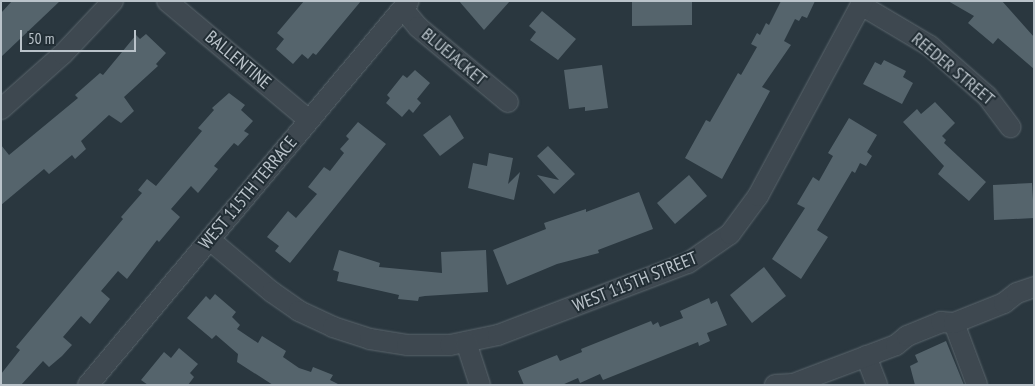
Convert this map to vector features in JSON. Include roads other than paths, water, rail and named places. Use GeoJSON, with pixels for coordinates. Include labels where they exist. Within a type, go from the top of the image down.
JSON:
{"type":"FeatureCollection","features":[{"type":"Feature","properties":{"kind":"street"},"geometry":{"type":"LineString","coordinates":[[1,109],[63,54],[113,1]]}},
{"type":"Feature","properties":{"kind":"street","name":"BALLENTINE"},"geometry":{"type":"LineString","coordinates":[[167,1],[309,120]]}},
{"type":"Feature","properties":{"kind":"street","name":"REEDER STREET"},"geometry":{"type":"LineString","coordinates":[[862,3],[930,46],[987,96],[1010,127]]}},
{"type":"Feature","properties":{"kind":"street","name":"WEST 115TH STREET"},"geometry":{"type":"LineString","coordinates":[[210,240],[272,292],[300,311],[333,327],[370,339],[407,345],[466,342],[498,335],[688,263],[730,234],[758,196],[862,3]]}},
{"type":"Feature","properties":{"kind":"street","name":"WEST 115TH TERRACE"},"geometry":{"type":"LineString","coordinates":[[93,383],[406,5]]}},
{"type":"Feature","properties":{"kind":"street","name":"BLUEJACKET"},"geometry":{"type":"LineString","coordinates":[[406,5],[418,26],[508,102]]}},
{"type":"Feature","properties":{"kind":"street"},"geometry":{"type":"LineString","coordinates":[[775,385],[793,384],[866,356],[942,322],[954,324],[1004,304],[1017,293],[1034,287]]}},
{"type":"Feature","properties":{"kind":"street"},"geometry":{"type":"LineString","coordinates":[[954,324],[977,385]]}},
{"type":"Feature","properties":{"kind":"street"},"geometry":{"type":"LineString","coordinates":[[466,342],[480,385]]}},
{"type":"Feature","properties":{"kind":"street"},"geometry":{"type":"LineString","coordinates":[[866,356],[877,385]]}}]}
